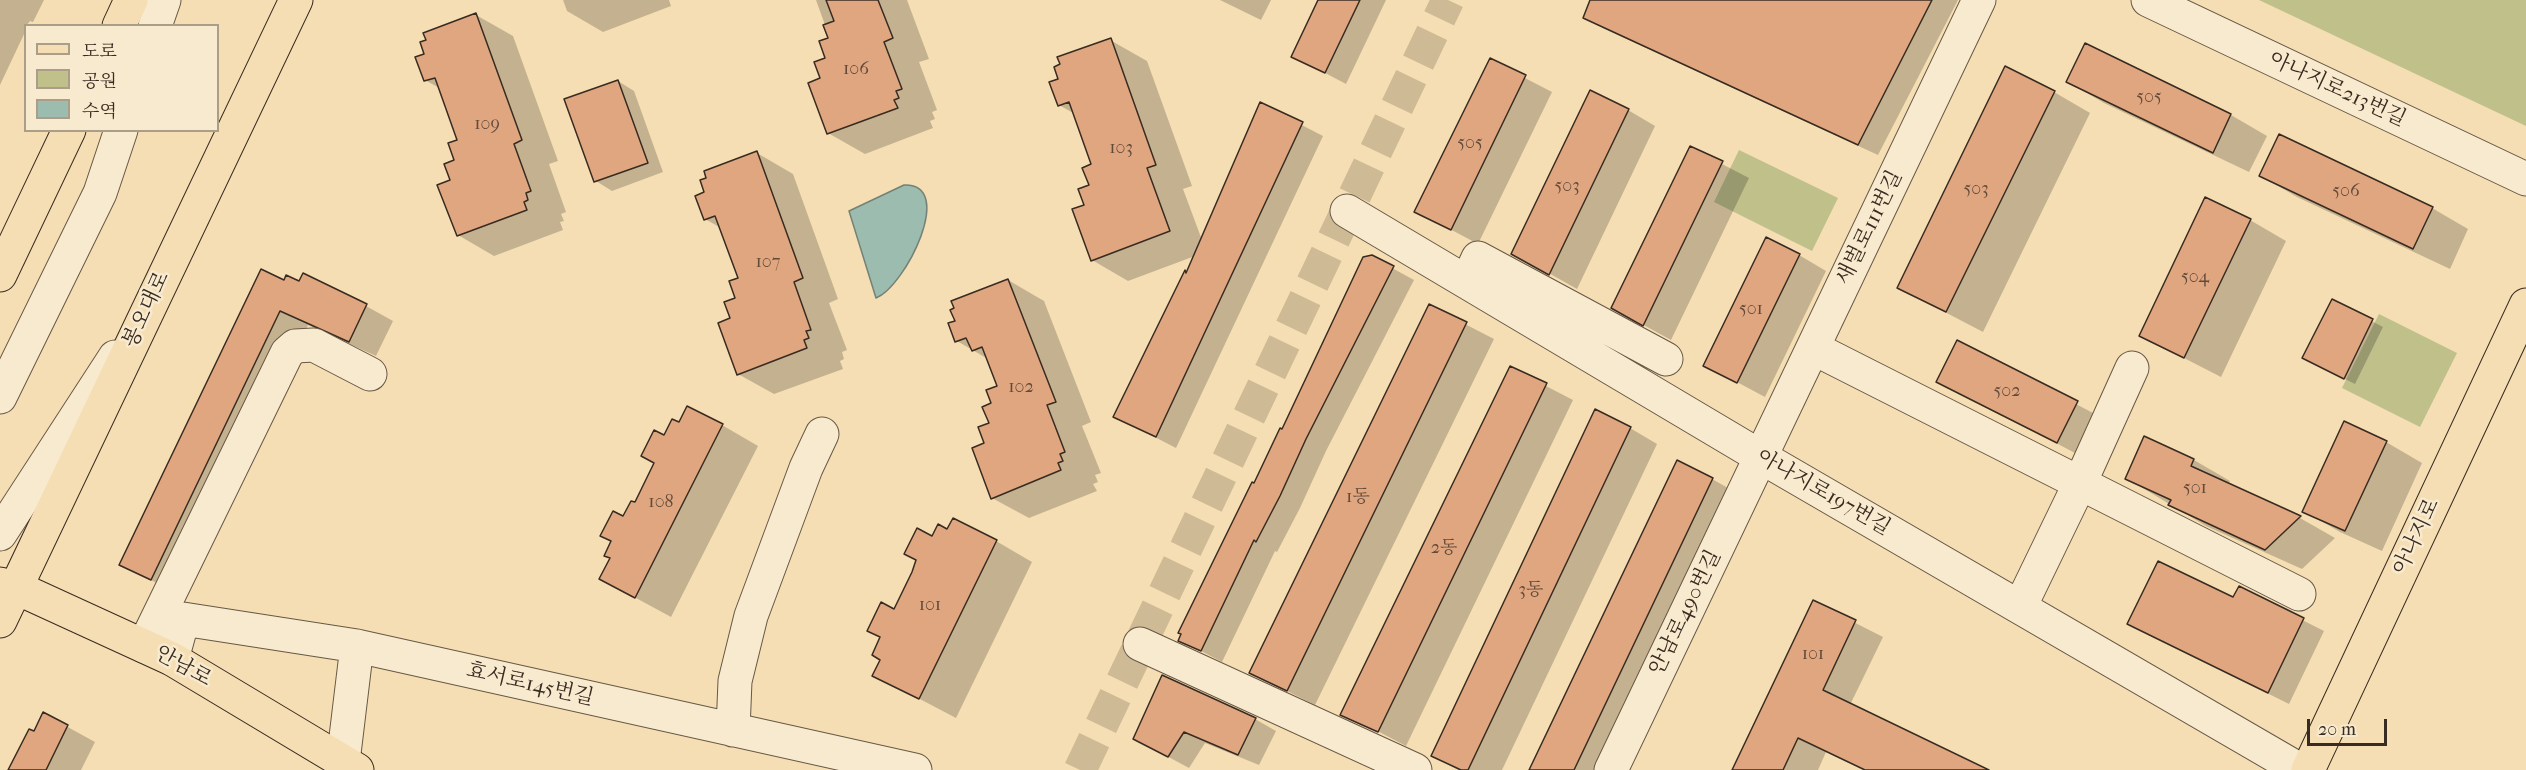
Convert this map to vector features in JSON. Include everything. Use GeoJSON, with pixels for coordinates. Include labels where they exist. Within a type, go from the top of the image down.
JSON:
{"type":"FeatureCollection","features":[{"type":"Feature","properties":{"kind":"main road"},"geometry":{"type":"LineString","coordinates":[[120,24],[131,0]]}},
{"type":"Feature","properties":{"kind":"main road","name":"봉오대로"},"geometry":{"type":"LineString","coordinates":[[0,621],[9,586],[151,303],[296,0]]}},
{"type":"Feature","properties":{"kind":"main road"},"geometry":{"type":"LineString","coordinates":[[0,275],[68,132]]}},
{"type":"Feature","properties":{"kind":"main road","name":"아나지로"},"geometry":{"type":"LineString","coordinates":[[2308,770],[2526,305]]}},
{"type":"Feature","properties":{"kind":"main road","name":"안남로"},"geometry":{"type":"LineString","coordinates":[[9,586],[158,652],[347,767]]}},
{"type":"Feature","properties":{"kind":"street"},"geometry":{"type":"LineString","coordinates":[[156,24],[164,0]]}},
{"type":"Feature","properties":{"kind":"street","name":"새벌로111번길"},"geometry":{"type":"LineString","coordinates":[[1761,457],[1979,0]]}},
{"type":"Feature","properties":{"kind":"street","name":"아나지로213번길"},"geometry":{"type":"LineString","coordinates":[[2148,0],[2526,179]]}},
{"type":"Feature","properties":{"kind":"street"},"geometry":{"type":"LineString","coordinates":[[0,397],[100,193],[120,132]]}},
{"type":"Feature","properties":{"kind":"street","name":"아나지로197번길"},"geometry":{"type":"LineString","coordinates":[[1347,211],[1761,457],[2301,770]]}},
{"type":"Feature","properties":{"kind":"street"},"geometry":{"type":"LineString","coordinates":[[1467,282],[1478,258],[1666,359]]}},
{"type":"Feature","properties":{"kind":"street"},"geometry":{"type":"LineString","coordinates":[[0,534],[151,303]]}},
{"type":"Feature","properties":{"kind":"street"},"geometry":{"type":"LineString","coordinates":[[158,652],[287,353],[295,346],[314,345],[370,374]]}},
{"type":"Feature","properties":{"kind":"street"},"geometry":{"type":"LineString","coordinates":[[1813,348],[2299,594]]}},
{"type":"Feature","properties":{"kind":"street"},"geometry":{"type":"LineString","coordinates":[[2020,607],[2132,368]]}},
{"type":"Feature","properties":{"kind":"street"},"geometry":{"type":"LineString","coordinates":[[732,730],[735,681],[751,616],[806,468],[822,434]]}},
{"type":"Feature","properties":{"kind":"street","name":"안남로490번길"},"geometry":{"type":"LineString","coordinates":[[1611,770],[1761,457]]}},
{"type":"Feature","properties":{"kind":"street","name":"효서로145번길"},"geometry":{"type":"LineString","coordinates":[[158,652],[183,619],[357,646],[915,770]]}},
{"type":"Feature","properties":{"kind":"street"},"geometry":{"type":"LineString","coordinates":[[1140,644],[1414,770]]}},
{"type":"Feature","properties":{"kind":"street"},"geometry":{"type":"LineString","coordinates":[[347,767],[357,646]]}},
{"type":"Feature","properties":{"kind":"green space"},"geometry":{"type":"Polygon","coordinates":[[[2259,0],[2526,0],[2526,126],[2259,0]]]}},
{"type":"Feature","properties":{"kind":"green space"},"geometry":{"type":"Polygon","coordinates":[[[1739,150],[1838,198],[1812,251],[1714,202],[1739,150]]]}},
{"type":"Feature","properties":{"kind":"green space"},"geometry":{"type":"Polygon","coordinates":[[[2379,314],[2457,353],[2420,427],[2342,388],[2379,314]]]}},
{"type":"Feature","properties":{"kind":"water"},"geometry":{"type":"Polygon","coordinates":[[[904,185],[919,189],[926,200],[926,217],[921,237],[912,257],[888,290],[876,298],[849,211],[904,185]]]}},
{"type":"Feature","properties":{"kind":"building"},"geometry":{"type":"Polygon","coordinates":[[[826,0],[878,0],[893,38],[884,42],[902,89],[896,91],[899,98],[894,100],[898,108],[827,134],[808,83],[820,78],[814,62],[825,58],[819,41],[828,38],[823,25],[834,21],[826,0]]]}},
{"type":"Feature","properties":{"kind":"building"},"geometry":{"type":"Polygon","coordinates":[[[1318,0],[1360,0],[1325,73],[1291,57],[1318,0]]]}},
{"type":"Feature","properties":{"kind":"building"},"geometry":{"type":"Polygon","coordinates":[[[1590,0],[1932,0],[1858,145],[1583,18],[1590,0]]]}},
{"type":"Feature","properties":{"kind":"building"},"geometry":{"type":"Polygon","coordinates":[[[476,13],[522,140],[514,144],[531,191],[526,193],[528,200],[524,202],[527,210],[457,236],[437,185],[450,180],[444,164],[454,160],[448,143],[457,140],[435,78],[424,81],[415,57],[424,54],[420,42],[426,40],[423,33],[476,13]]]}},
{"type":"Feature","properties":{"kind":"building"},"geometry":{"type":"Polygon","coordinates":[[[1111,38],[1156,165],[1147,168],[1170,231],[1091,261],[1072,209],[1084,205],[1078,189],[1089,185],[1082,168],[1091,164],[1069,102],[1058,106],[1049,82],[1058,79],[1054,67],[1060,64],[1057,57],[1111,38]]]}},
{"type":"Feature","properties":{"kind":"building"},"geometry":{"type":"Polygon","coordinates":[[[2085,43],[2231,114],[2213,153],[2066,82],[2085,43]]]}},
{"type":"Feature","properties":{"kind":"building"},"geometry":{"type":"Polygon","coordinates":[[[1490,58],[1526,75],[1451,230],[1414,212],[1490,58]]]}},
{"type":"Feature","properties":{"kind":"building"},"geometry":{"type":"Polygon","coordinates":[[[2005,66],[2055,91],[1946,312],[1897,288],[2005,66]]]}},
{"type":"Feature","properties":{"kind":"building"},"geometry":{"type":"Polygon","coordinates":[[[618,80],[648,163],[594,182],[564,99],[618,80]]]}},
{"type":"Feature","properties":{"kind":"building"},"geometry":{"type":"Polygon","coordinates":[[[1590,90],[1629,109],[1549,275],[1511,254],[1590,90]]]}},
{"type":"Feature","properties":{"kind":"building"},"geometry":{"type":"Polygon","coordinates":[[[1260,102],[1303,122],[1156,437],[1113,417],[1185,270],[1186,273],[1260,102]]]}},
{"type":"Feature","properties":{"kind":"building"},"geometry":{"type":"Polygon","coordinates":[[[2279,134],[2433,207],[2413,249],[2259,176],[2279,134]]]}},
{"type":"Feature","properties":{"kind":"building"},"geometry":{"type":"Polygon","coordinates":[[[1690,146],[1723,161],[1643,326],[1611,308],[1690,146]]]}},
{"type":"Feature","properties":{"kind":"building"},"geometry":{"type":"Polygon","coordinates":[[[757,151],[803,278],[794,282],[811,330],[806,331],[809,338],[804,340],[807,348],[737,375],[718,323],[730,318],[724,302],[735,298],[729,281],[738,278],[715,216],[704,220],[695,196],[704,192],[700,180],[706,178],[704,171],[757,151]]]}},
{"type":"Feature","properties":{"kind":"building"},"geometry":{"type":"Polygon","coordinates":[[[2205,197],[2251,219],[2184,358],[2139,336],[2205,197]]]}},
{"type":"Feature","properties":{"kind":"building"},"geometry":{"type":"Polygon","coordinates":[[[1766,237],[1800,254],[1737,383],[1703,366],[1766,237]]]}},
{"type":"Feature","properties":{"kind":"building"},"geometry":{"type":"Polygon","coordinates":[[[1372,255],[1394,266],[1306,439],[1280,496],[1256,542],[1254,540],[1201,651],[1178,641],[1181,634],[1178,633],[1252,482],[1254,483],[1280,428],[1282,429],[1363,257],[1372,255]]]}},
{"type":"Feature","properties":{"kind":"building"},"geometry":{"type":"Polygon","coordinates":[[[261,269],[284,280],[286,275],[299,281],[303,273],[367,304],[349,342],[280,311],[151,580],[119,565],[261,269]]]}},
{"type":"Feature","properties":{"kind":"building"},"geometry":{"type":"Polygon","coordinates":[[[1008,279],[1056,402],[1047,405],[1065,452],[1060,454],[1063,461],[1058,463],[1061,470],[991,499],[972,448],[984,443],[978,427],[989,423],[982,407],[991,403],[986,390],[997,386],[982,347],[972,351],[966,338],[955,342],[948,323],[955,321],[950,310],[954,308],[951,301],[1008,279]]]}},
{"type":"Feature","properties":{"kind":"building"},"geometry":{"type":"Polygon","coordinates":[[[2332,299],[2373,319],[2344,379],[2302,358],[2332,299]]]}},
{"type":"Feature","properties":{"kind":"building"},"geometry":{"type":"Polygon","coordinates":[[[1429,304],[1467,322],[1287,691],[1249,673],[1429,304]]]}},
{"type":"Feature","properties":{"kind":"building"},"geometry":{"type":"Polygon","coordinates":[[[1957,340],[2078,401],[2057,443],[1936,382],[1957,340]]]}},
{"type":"Feature","properties":{"kind":"building"},"geometry":{"type":"Polygon","coordinates":[[[1510,366],[1547,383],[1378,732],[1340,715],[1510,366]]]}},
{"type":"Feature","properties":{"kind":"building"},"geometry":{"type":"Polygon","coordinates":[[[687,406],[723,424],[635,598],[599,579],[610,558],[604,556],[611,541],[600,536],[613,511],[623,516],[631,501],[635,502],[654,463],[641,456],[654,430],[664,435],[672,419],[679,422],[687,406]]]}},
{"type":"Feature","properties":{"kind":"building"},"geometry":{"type":"Polygon","coordinates":[[[1595,409],[1631,427],[1468,770],[1461,770],[1431,756],[1595,409]]]}},
{"type":"Feature","properties":{"kind":"building"},"geometry":{"type":"Polygon","coordinates":[[[2344,421],[2387,441],[2345,531],[2302,512],[2344,421]]]}},
{"type":"Feature","properties":{"kind":"building"},"geometry":{"type":"Polygon","coordinates":[[[2144,436],[2194,459],[2191,466],[2301,516],[2265,550],[2168,505],[2171,500],[2125,479],[2144,436]]]}},
{"type":"Feature","properties":{"kind":"building"},"geometry":{"type":"Polygon","coordinates":[[[1677,460],[1713,478],[1574,770],[1529,770],[1677,460]]]}},
{"type":"Feature","properties":{"kind":"building"},"geometry":{"type":"Polygon","coordinates":[[[953,518],[997,540],[919,699],[872,676],[880,660],[872,655],[880,637],[867,631],[881,602],[894,609],[912,572],[916,560],[904,554],[917,528],[932,536],[938,524],[947,529],[953,518]]]}},
{"type":"Feature","properties":{"kind":"building"},"geometry":{"type":"Polygon","coordinates":[[[2158,561],[2233,597],[2239,586],[2304,618],[2268,693],[2127,624],[2158,561]]]}},
{"type":"Feature","properties":{"kind":"building"},"geometry":{"type":"Polygon","coordinates":[[[1813,600],[1856,620],[1823,690],[1989,770],[1865,770],[1798,738],[1783,770],[1732,770],[1813,600]]]}},
{"type":"Feature","properties":{"kind":"building"},"geometry":{"type":"Polygon","coordinates":[[[1162,675],[1256,718],[1238,755],[1184,732],[1168,757],[1133,739],[1162,675]]]}},
{"type":"Feature","properties":{"kind":"building"},"geometry":{"type":"Polygon","coordinates":[[[43,712],[68,725],[46,770],[8,770],[29,729],[34,731],[43,712]]]}},
{"type":"Feature","properties":{"kind":"tunnel"},"geometry":{"type":"LineString","coordinates":[[1080,770],[1448,0]]}}]}
